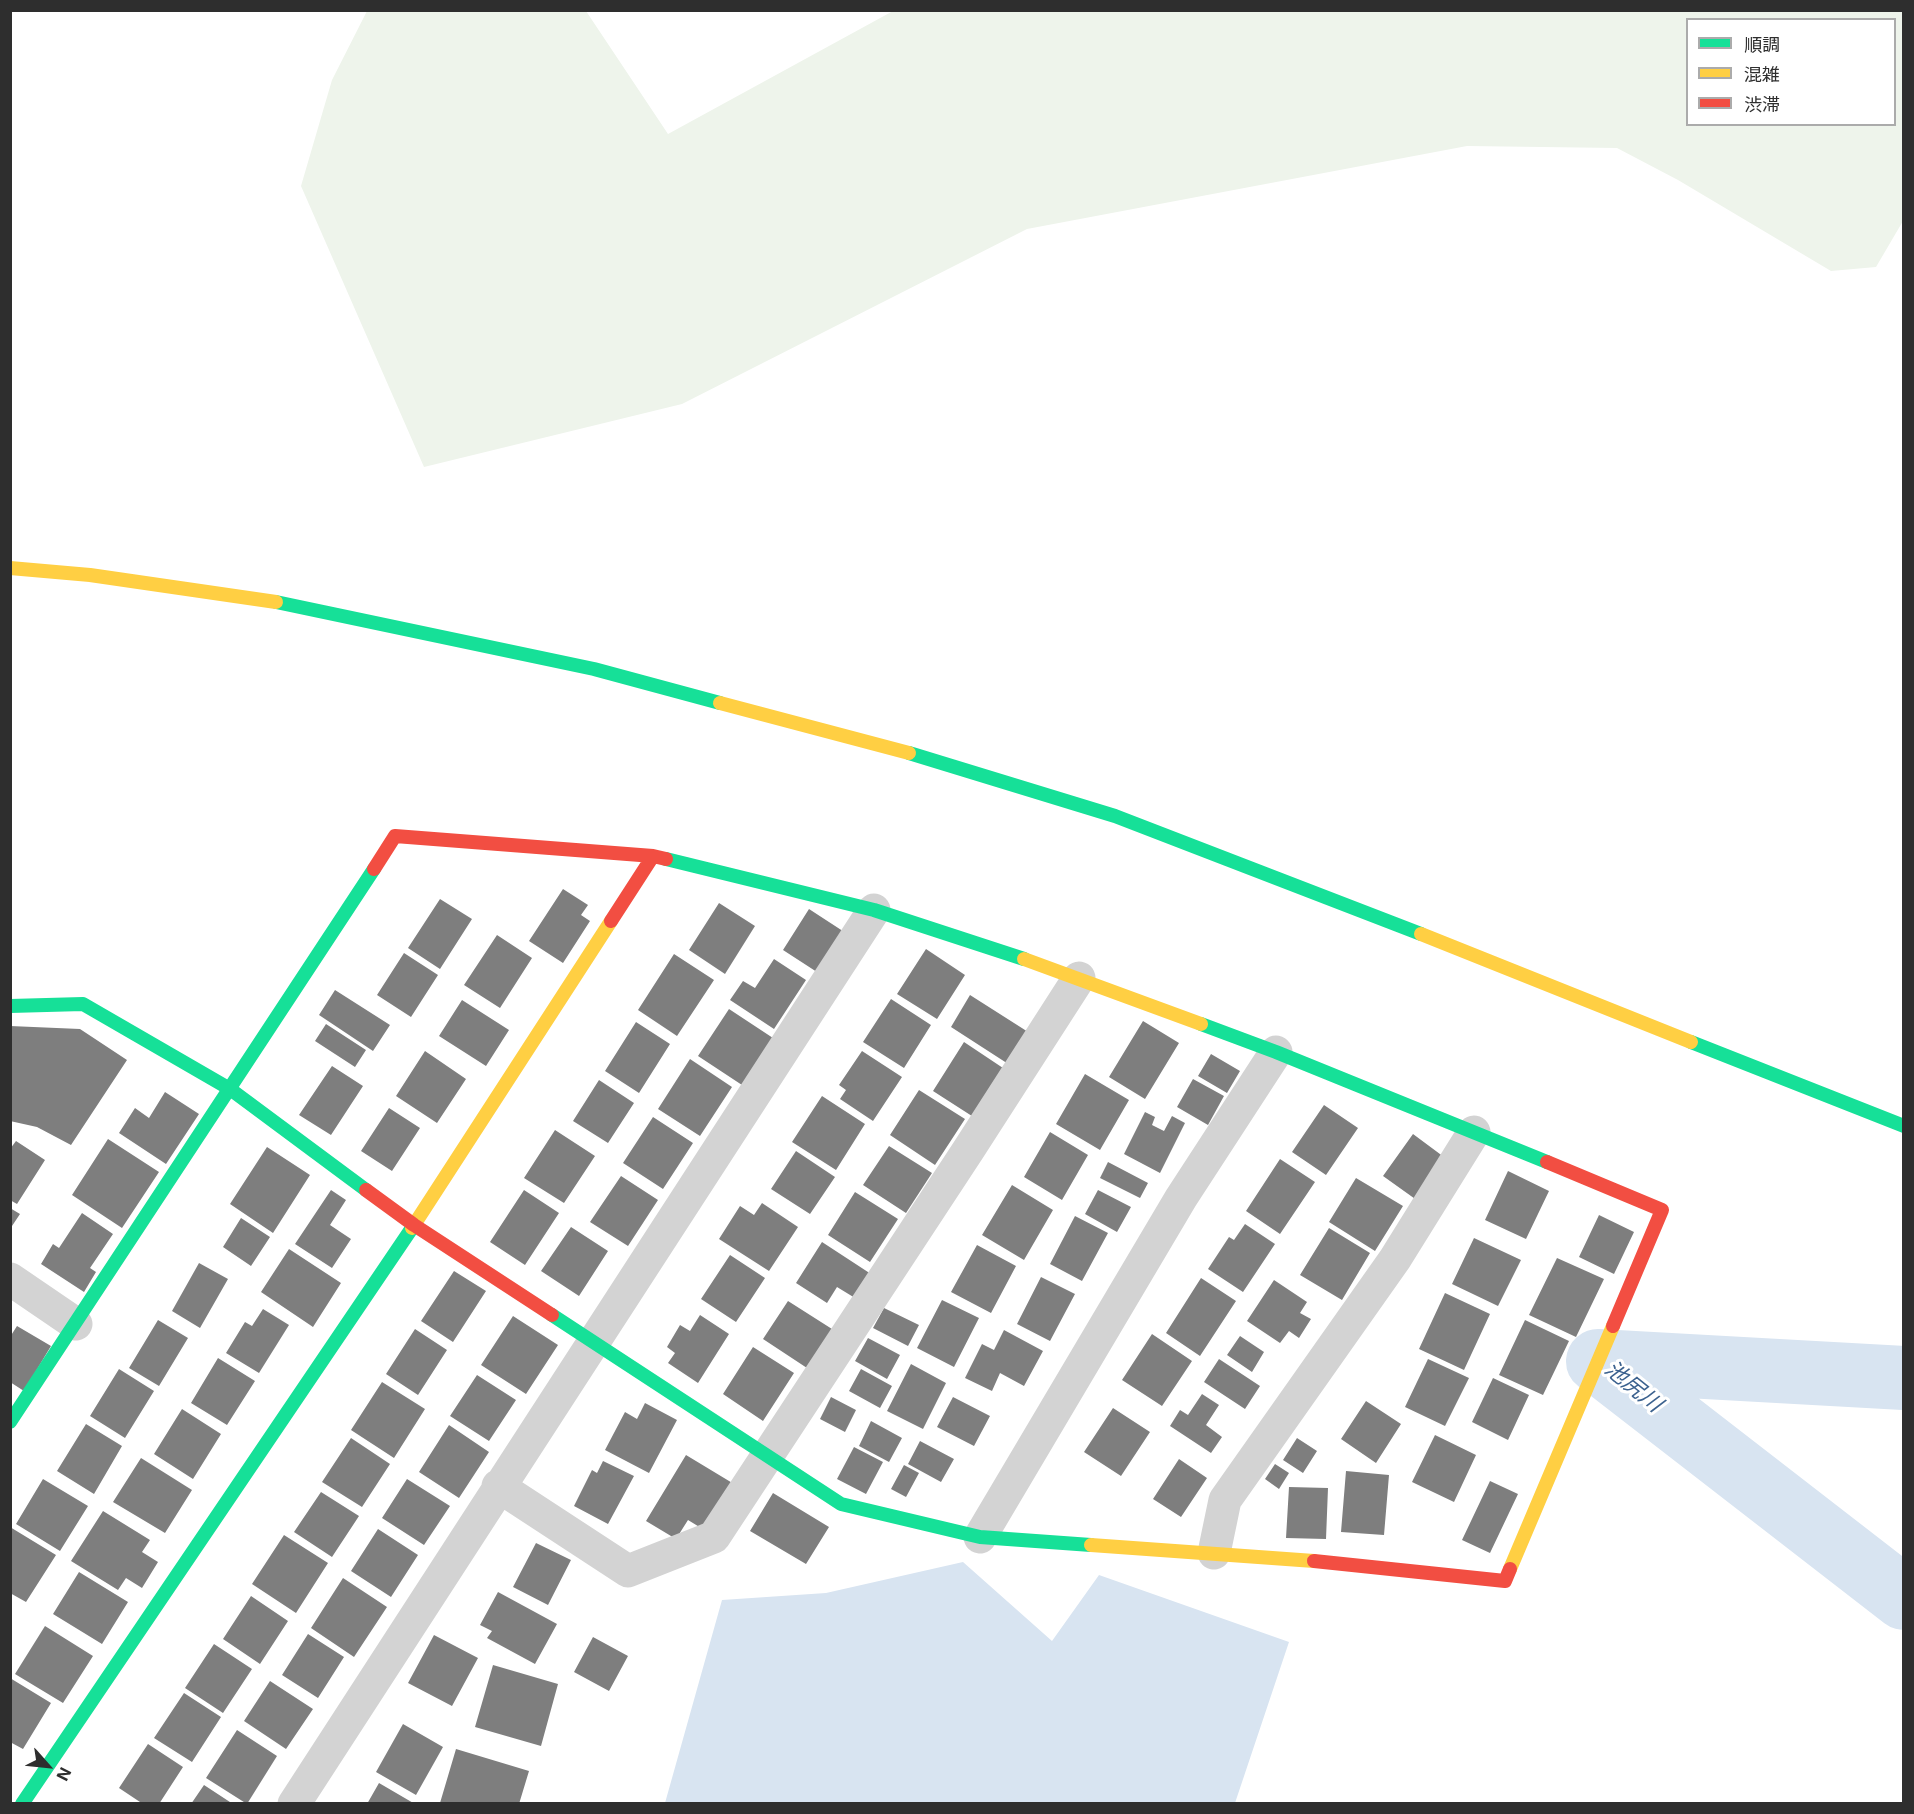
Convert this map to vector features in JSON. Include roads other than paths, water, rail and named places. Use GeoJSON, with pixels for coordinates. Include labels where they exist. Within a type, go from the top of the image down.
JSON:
{"type":"FeatureCollection","features":[{"type":"Feature","properties":{"kind":"street"},"geometry":{"type":"LineString","coordinates":[[10,568],[90,574],[290,604],[594,669],[898,750],[1115,816],[1314,892],[1904,1126]]}},
{"type":"Feature","properties":{"kind":"street"},"geometry":{"type":"LineString","coordinates":[[10,1006],[83,1004],[230,1089],[414,1226],[594,1341],[841,1504],[980,1537],[1344,1563],[1505,1581],[1662,1210],[1276,1052],[1079,978],[965,938],[874,910],[653,856],[395,836],[230,1089],[76,1324],[10,1422]]}},
{"type":"Feature","properties":{"kind":"street"},"geometry":{"type":"LineString","coordinates":[[22,1803],[414,1226],[653,856]]}},
{"type":"Feature","properties":{"kind":"street"},"geometry":{"type":"LineString","coordinates":[[294,1803],[874,910]]}},
{"type":"Feature","properties":{"kind":"street"},"geometry":{"type":"LineString","coordinates":[[498,1486],[628,1570],[714,1538],[1079,978]]}},
{"type":"Feature","properties":{"kind":"street"},"geometry":{"type":"LineString","coordinates":[[980,1537],[1181,1198],[1276,1052]]}},
{"type":"Feature","properties":{"kind":"street"},"geometry":{"type":"LineString","coordinates":[[1214,1553],[1226,1500],[1395,1259],[1474,1132]]}},
{"type":"Feature","properties":{"kind":"street"},"geometry":{"type":"LineString","coordinates":[[10,1279],[76,1324]]}},
{"type":"Feature","properties":{"kind":"waterway","name":"池尻川"},"geometry":{"type":"LineString","coordinates":[[1904,1378],[1598,1361],[1904,1598]]}}]}
